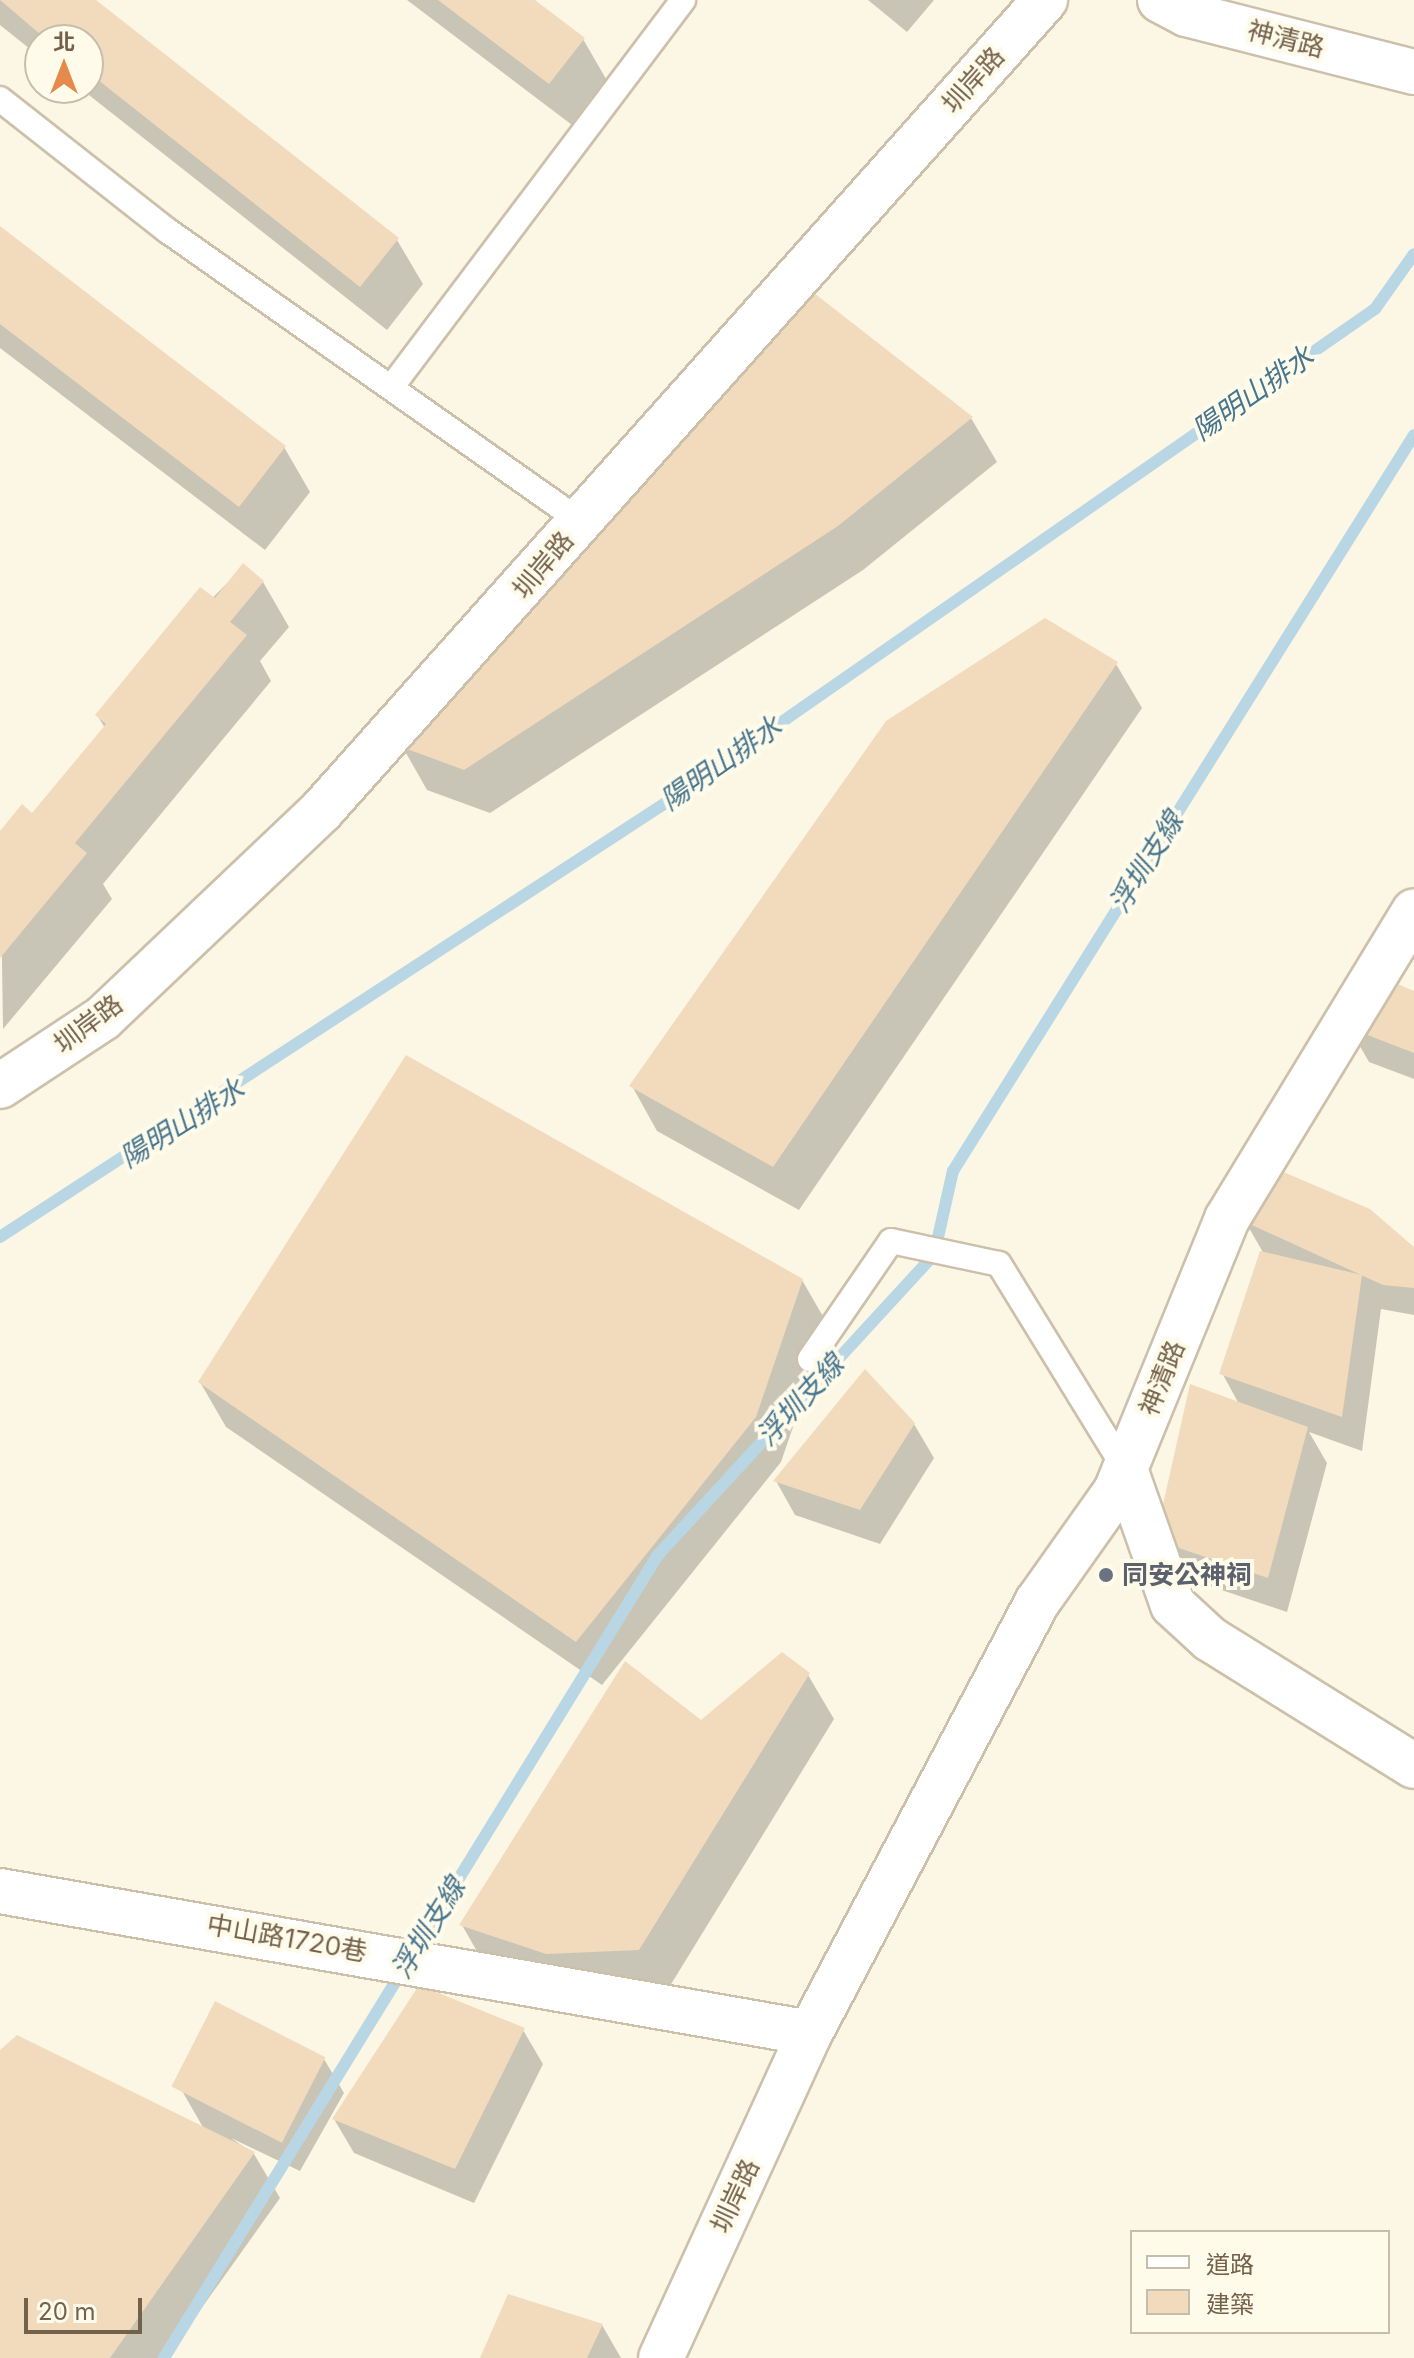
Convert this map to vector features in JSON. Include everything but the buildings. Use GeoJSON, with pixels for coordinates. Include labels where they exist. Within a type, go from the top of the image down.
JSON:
{"type":"FeatureCollection","features":[{"type":"Feature","properties":{"kind":"street","name":"圳岸路"},"geometry":{"type":"LineString","coordinates":[[0,1086],[103,1018],[322,810],[1045,0]]}},
{"type":"Feature","properties":{"kind":"street","name":"神清路"},"geometry":{"type":"LineString","coordinates":[[1160,0],[1186,14],[1414,72]]}},
{"type":"Feature","properties":{"kind":"street","name":"神清路"},"geometry":{"type":"LineString","coordinates":[[810,2033],[1038,1601],[1125,1469],[1227,1219],[1414,911]]}},
{"type":"Feature","properties":{"kind":"street"},"geometry":{"type":"LineString","coordinates":[[1125,1469],[1173,1605],[1210,1639],[1414,1766]]}},
{"type":"Feature","properties":{"kind":"street","name":"中山路1720巷"},"geometry":{"type":"LineString","coordinates":[[0,1891],[810,2033]]}},
{"type":"Feature","properties":{"kind":"street","name":"圳岸路"},"geometry":{"type":"LineString","coordinates":[[661,2358],[810,2033]]}},
{"type":"Feature","properties":{"kind":"lane"},"geometry":{"type":"LineString","coordinates":[[393,385],[679,2]]}},
{"type":"Feature","properties":{"kind":"lane"},"geometry":{"type":"LineString","coordinates":[[0,99],[168,231],[393,385],[580,521]]}},
{"type":"Feature","properties":{"kind":"lane"},"geometry":{"type":"LineString","coordinates":[[810,1359],[891,1241],[999,1264],[1125,1469]]}},
{"type":"Feature","properties":{"kind":"waterway","name":"陽明山排水"},"geometry":{"type":"LineString","coordinates":[[0,1237],[664,804],[1375,309],[1414,254]]}},
{"type":"Feature","properties":{"kind":"waterway","name":"浮圳支線"},"geometry":{"type":"LineString","coordinates":[[413,1953],[657,1556],[934,1255],[953,1171],[1414,435]]}},
{"type":"Feature","properties":{"kind":"waterway","name":"浮圳支線"},"geometry":{"type":"LineString","coordinates":[[164,2358],[403,1969]]}},
{"type":"Feature","properties":{"kind":"place","name":"同安公神祠"},"geometry":{"type":"Point","coordinates":[1106,1575]}}]}
